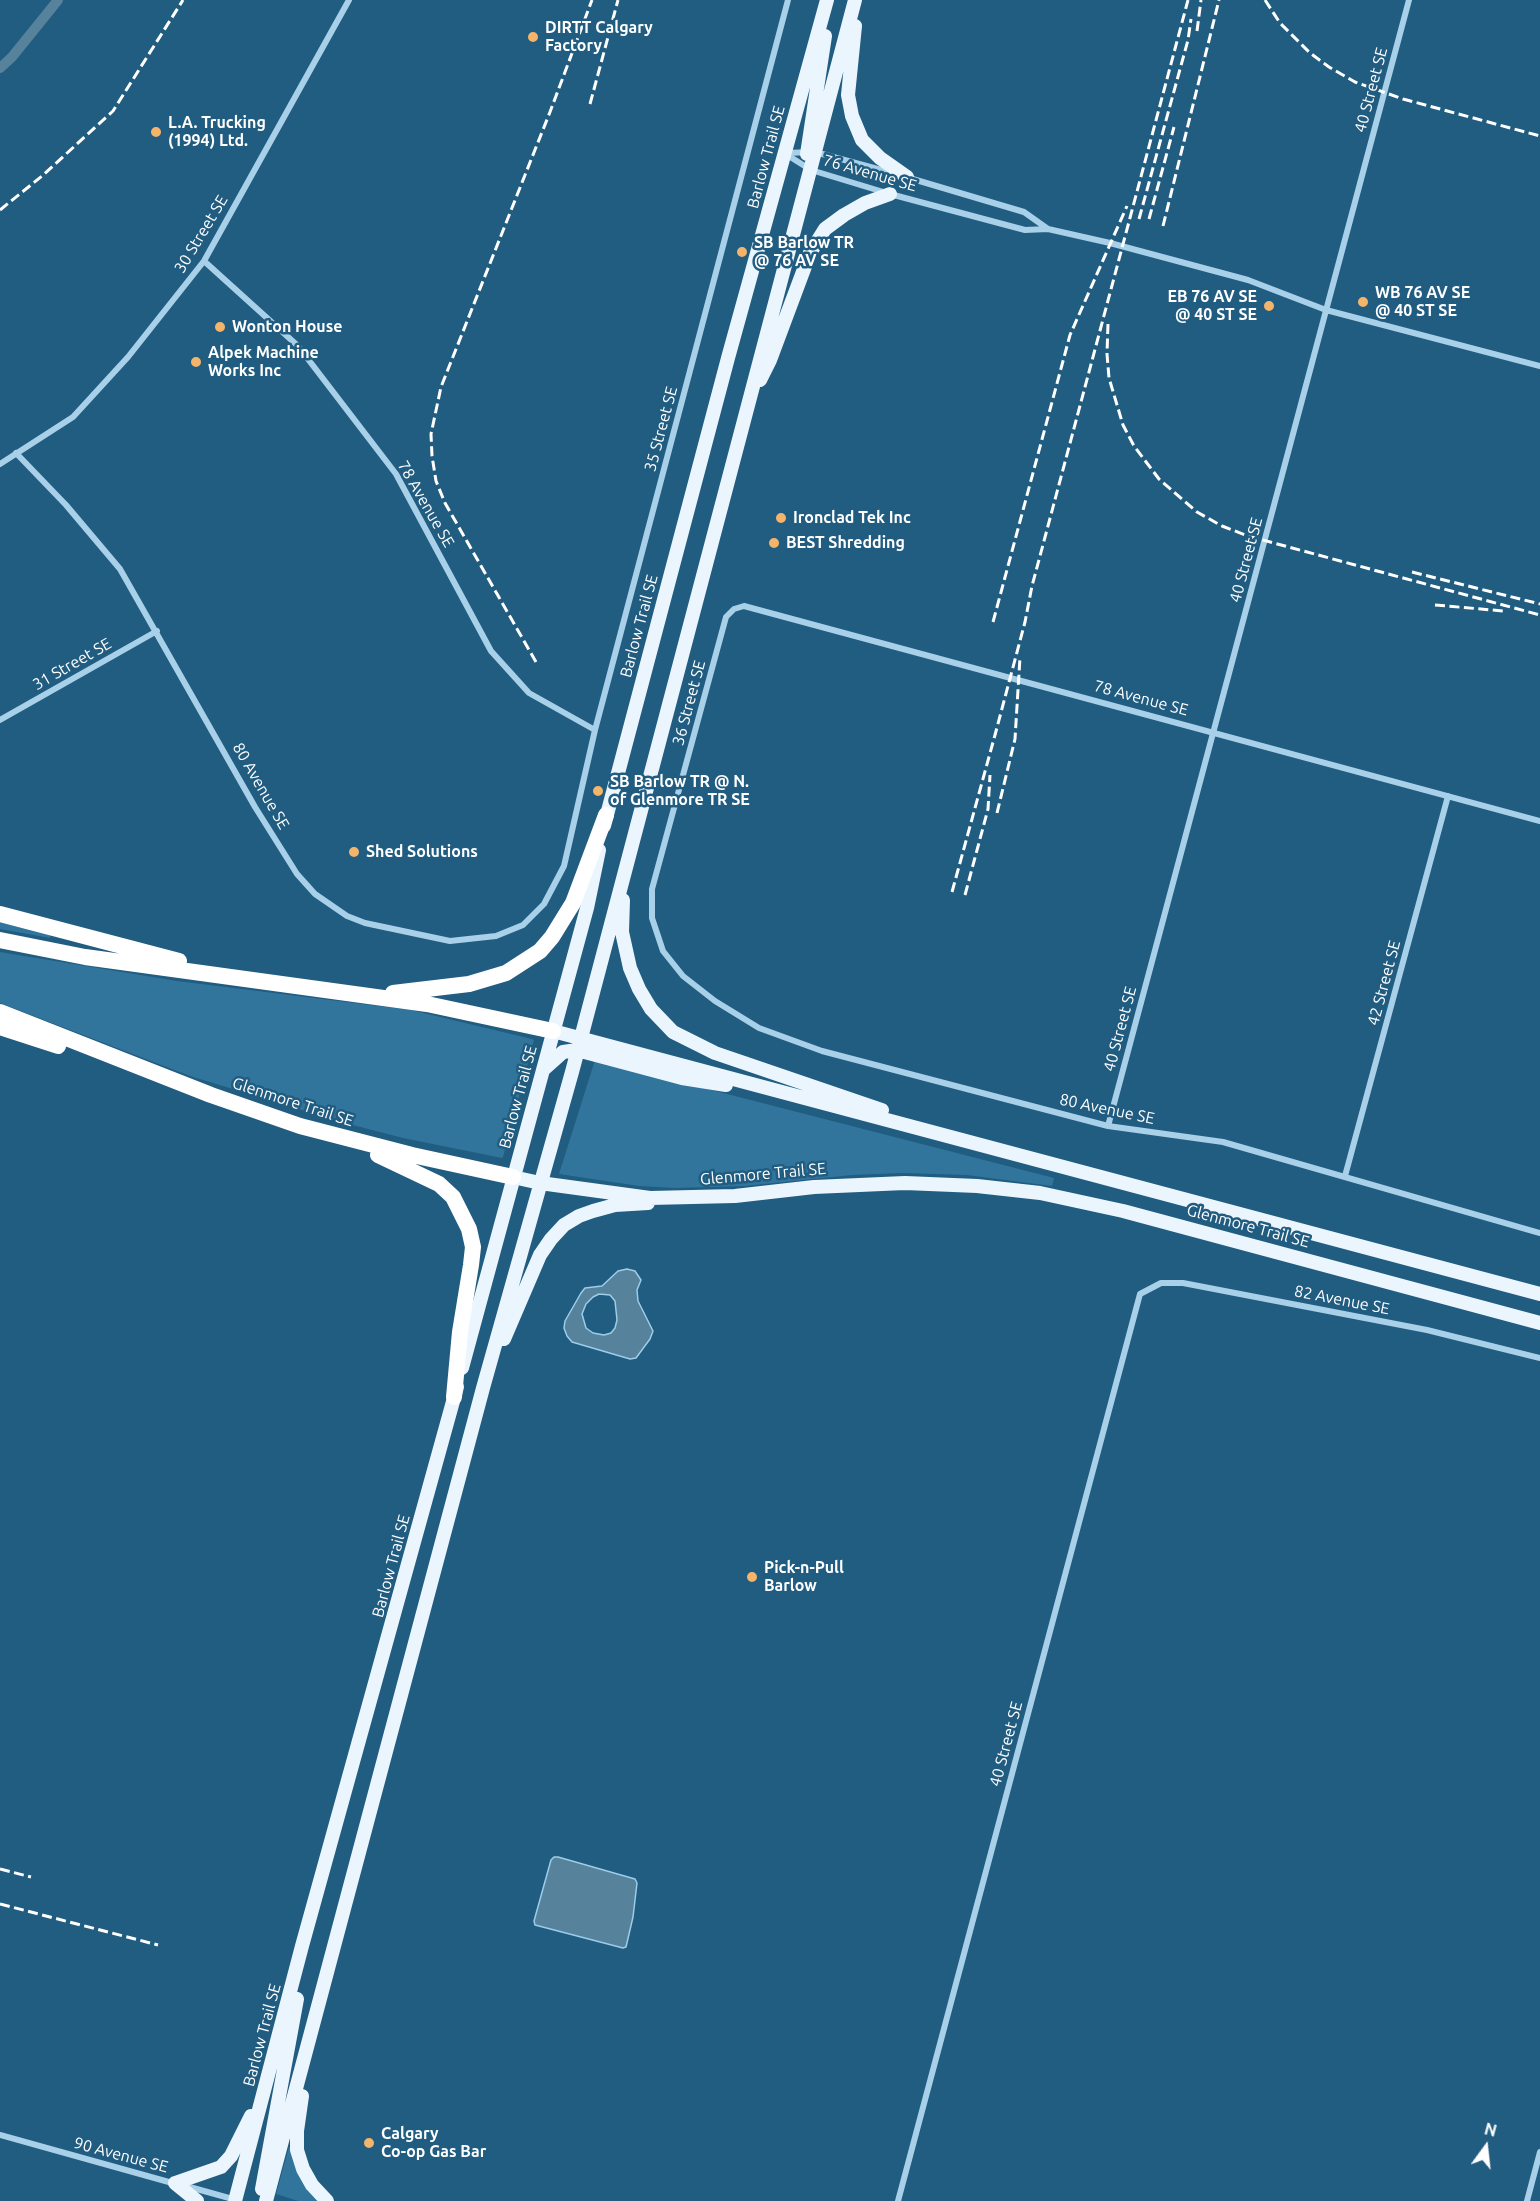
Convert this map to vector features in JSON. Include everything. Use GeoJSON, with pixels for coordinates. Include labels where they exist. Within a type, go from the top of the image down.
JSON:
{"type":"FeatureCollection","features":[{"type":"Feature","properties":{"kind":"highway"},"geometry":{"type":"LineString","coordinates":[[370,996],[470,984],[506,973],[540,951],[552,937],[573,903],[606,815]]}},
{"type":"Feature","properties":{"kind":"highway"},"geometry":{"type":"LineString","coordinates":[[0,914],[262,981]]}},
{"type":"Feature","properties":{"kind":"highway"},"geometry":{"type":"LineString","coordinates":[[0,940],[85,957],[427,1004],[553,1031]]}},
{"type":"Feature","properties":{"kind":"highway","name":"Glenmore Trail SE"},"geometry":{"type":"LineString","coordinates":[[0,1012],[211,1095],[279,1119],[336,1136],[513,1177]]}},
{"type":"Feature","properties":{"kind":"highway"},"geometry":{"type":"LineString","coordinates":[[0,1027],[211,1095]]}},
{"type":"Feature","properties":{"kind":"highway"},"geometry":{"type":"LineString","coordinates":[[336,1136],[420,1173],[439,1184],[453,1197],[462,1212],[473,1247],[460,1332],[454,1397]]}},
{"type":"Feature","properties":{"kind":"main road"},"geometry":{"type":"LineString","coordinates":[[265,2201],[483,1388],[579,1044],[811,170],[811,152],[829,0]]}},
{"type":"Feature","properties":{"kind":"main road","name":"Barlow Trail SE"},"geometry":{"type":"LineString","coordinates":[[236,2201],[302,1946],[543,1071],[586,908],[606,815],[784,153],[829,0]]}},
{"type":"Feature","properties":{"kind":"main road"},"geometry":{"type":"LineString","coordinates":[[811,152],[857,0]]}},
{"type":"Feature","properties":{"kind":"main road"},"geometry":{"type":"LineString","coordinates":[[857,0],[848,94],[852,116],[862,140],[880,158],[907,177]]}},
{"type":"Feature","properties":{"kind":"main road"},"geometry":{"type":"LineString","coordinates":[[747,406],[770,360],[810,253],[825,229],[865,203],[890,194]]}},
{"type":"Feature","properties":{"kind":"main road"},"geometry":{"type":"LineString","coordinates":[[629,856],[622,905],[622,932],[630,968],[651,1009],[673,1032],[715,1053],[885,1111],[928,1130]]}},
{"type":"Feature","properties":{"kind":"main road"},"geometry":{"type":"LineString","coordinates":[[553,1031],[579,1044]]}},
{"type":"Feature","properties":{"kind":"main road"},"geometry":{"type":"LineString","coordinates":[[543,1071],[563,1052],[579,1044]]}},
{"type":"Feature","properties":{"kind":"main road","name":"Glenmore Trail SE"},"geometry":{"type":"LineString","coordinates":[[579,1044],[682,1078],[803,1097],[1540,1294]]}},
{"type":"Feature","properties":{"kind":"main road","name":"Glenmore Trail SE"},"geometry":{"type":"LineString","coordinates":[[513,1177],[540,1183],[650,1198],[735,1196],[814,1187],[905,1183],[977,1186],[1040,1193],[1123,1211],[1540,1323]]}},
{"type":"Feature","properties":{"kind":"main road"},"geometry":{"type":"LineString","coordinates":[[483,1388],[540,1255],[550,1239],[564,1225],[579,1216],[615,1205],[695,1198]]}},
{"type":"Feature","properties":{"kind":"main road"},"geometry":{"type":"LineString","coordinates":[[265,2201],[261,2183],[303,1968],[302,1946]]}},
{"type":"Feature","properties":{"kind":"main road"},"geometry":{"type":"LineString","coordinates":[[316,2017],[297,2131],[297,2150],[303,2169],[312,2185],[327,2201]]}},
{"type":"Feature","properties":{"kind":"main road"},"geometry":{"type":"LineString","coordinates":[[175,2183],[211,2172],[231,2156],[269,2073]]}},
{"type":"Feature","properties":{"kind":"main road"},"geometry":{"type":"LineString","coordinates":[[175,2183],[197,2201]]}},
{"type":"Feature","properties":{"kind":"street","name":"30 Street SE"},"geometry":{"type":"LineString","coordinates":[[0,464],[73,417],[128,357],[204,261],[350,0]]}},
{"type":"Feature","properties":{"kind":"street","name":"35 Street SE"},"geometry":{"type":"LineString","coordinates":[[564,866],[595,730],[788,0]]}},
{"type":"Feature","properties":{"kind":"street","name":"40 Street SE"},"geometry":{"type":"LineString","coordinates":[[1108,1126],[1409,0]]}},
{"type":"Feature","properties":{"kind":"street","name":"76 Avenue SE"},"geometry":{"type":"LineString","coordinates":[[784,153],[811,152],[907,177],[1024,212],[1048,229]]}},
{"type":"Feature","properties":{"kind":"street","name":"76 Avenue SE"},"geometry":{"type":"LineString","coordinates":[[784,153],[811,170],[890,194],[1025,230],[1048,229],[1099,240],[1248,280],[1326,310],[1540,366]]}},
{"type":"Feature","properties":{"kind":"street","name":"78 Avenue SE"},"geometry":{"type":"LineString","coordinates":[[204,261],[298,346],[396,474],[491,651],[529,693],[595,730]]}},
{"type":"Feature","properties":{"kind":"street","name":"80 Avenue SE"},"geometry":{"type":"LineString","coordinates":[[16,453],[66,505],[120,569],[255,807],[297,874],[315,894],[347,916],[378,927],[450,941],[496,936],[523,926],[544,904],[564,866]]}},
{"type":"Feature","properties":{"kind":"street","name":"78 Avenue SE"},"geometry":{"type":"LineString","coordinates":[[734,609],[744,606],[1540,821]]}},
{"type":"Feature","properties":{"kind":"street","name":"36 Street SE"},"geometry":{"type":"LineString","coordinates":[[683,976],[663,951],[652,918],[652,889],[726,617],[734,609]]}},
{"type":"Feature","properties":{"kind":"street","name":"31 Street SE"},"geometry":{"type":"LineString","coordinates":[[0,720],[157,631]]}},
{"type":"Feature","properties":{"kind":"street","name":"42 Street SE"},"geometry":{"type":"LineString","coordinates":[[1346,1176],[1448,796]]}},
{"type":"Feature","properties":{"kind":"street","name":"80 Avenue SE"},"geometry":{"type":"LineString","coordinates":[[683,976],[715,1001],[759,1028],[822,1050],[1108,1126],[1223,1142],[1540,1233]]}},
{"type":"Feature","properties":{"kind":"street","name":"82 Avenue SE"},"geometry":{"type":"LineString","coordinates":[[1140,1294],[1161,1283],[1183,1283],[1427,1330],[1540,1358]]}},
{"type":"Feature","properties":{"kind":"street","name":"40 Street SE"},"geometry":{"type":"LineString","coordinates":[[898,2201],[1140,1294]]}},
{"type":"Feature","properties":{"kind":"street","name":"90 Avenue SE"},"geometry":{"type":"LineString","coordinates":[[0,2135],[236,2201]]}},
{"type":"Feature","properties":{"kind":"street"},"geometry":{"type":"LineString","coordinates":[[1527,2201],[1540,2152]]}},
{"type":"Feature","properties":{"kind":"shaded area"},"geometry":{"type":"Polygon","coordinates":[[[0,919],[51,934],[50,938],[0,929],[0,919]]]}},
{"type":"Feature","properties":{"kind":"shaded area"},"geometry":{"type":"Polygon","coordinates":[[[0,952],[177,981],[411,1010],[532,1039],[534,1040],[503,1157],[403,1138],[345,1123],[190,1076],[0,1003],[0,952]]]}},
{"type":"Feature","properties":{"kind":"shaded area"},"geometry":{"type":"Polygon","coordinates":[[[595,1060],[1054,1178],[1052,1186],[967,1175],[903,1173],[852,1175],[745,1186],[676,1188],[639,1186],[559,1174],[595,1060]]]}},
{"type":"Feature","properties":{"kind":"shaded area"},"geometry":{"type":"Polygon","coordinates":[[[627,1269],[635,1271],[641,1280],[637,1290],[638,1301],[653,1331],[636,1358],[630,1359],[572,1342],[564,1328],[565,1321],[585,1288],[602,1286],[618,1271],[627,1269]],[[599,1294],[586,1304],[582,1314],[586,1328],[593,1333],[604,1335],[611,1333],[615,1328],[617,1320],[615,1301],[610,1295],[599,1294]]]}},
{"type":"Feature","properties":{"kind":"shaded area"},"geometry":{"type":"Polygon","coordinates":[[[554,1857],[635,1879],[637,1883],[633,1917],[626,1947],[535,1925],[534,1921],[551,1860],[554,1857]]]}},
{"type":"Feature","properties":{"kind":"shaded area"},"geometry":{"type":"Polygon","coordinates":[[[289,2147],[293,2148],[321,2201],[298,2201],[276,2194],[289,2147]]]}},
{"type":"Feature","properties":{"kind":"waterway"},"geometry":{"type":"LineString","coordinates":[[0,68],[12,57],[58,0]]}},
{"type":"Feature","properties":{"kind":"railway"},"geometry":{"type":"LineString","coordinates":[[0,210],[42,176],[113,111],[183,0]]}},
{"type":"Feature","properties":{"kind":"railway"},"geometry":{"type":"LineString","coordinates":[[536,662],[445,503],[436,481],[431,434],[441,387],[592,0]]}},
{"type":"Feature","properties":{"kind":"railway"},"geometry":{"type":"LineString","coordinates":[[590,104],[618,0]]}},
{"type":"Feature","properties":{"kind":"railway"},"geometry":{"type":"LineString","coordinates":[[952,892],[1188,0]]}},
{"type":"Feature","properties":{"kind":"railway"},"geometry":{"type":"LineString","coordinates":[[1197,31],[1201,0]]}},
{"type":"Feature","properties":{"kind":"railway"},"geometry":{"type":"LineString","coordinates":[[1163,226],[1219,0]]}},
{"type":"Feature","properties":{"kind":"railway"},"geometry":{"type":"LineString","coordinates":[[1265,0],[1280,23],[1310,53],[1355,82],[1403,99],[1540,136]]}},
{"type":"Feature","properties":{"kind":"railway"},"geometry":{"type":"LineString","coordinates":[[1139,219],[1188,40],[1191,19]]}},
{"type":"Feature","properties":{"kind":"railway"},"geometry":{"type":"LineString","coordinates":[[1149,219],[1174,127]]}},
{"type":"Feature","properties":{"kind":"railway"},"geometry":{"type":"LineString","coordinates":[[993,622],[1070,335],[1127,206]]}},
{"type":"Feature","properties":{"kind":"railway"},"geometry":{"type":"LineString","coordinates":[[1108,324],[1109,378],[1123,425],[1134,446],[1159,479],[1197,512],[1222,526],[1248,536],[1540,615]]}},
{"type":"Feature","properties":{"kind":"railway"},"geometry":{"type":"LineString","coordinates":[[1412,572],[1540,604]]}},
{"type":"Feature","properties":{"kind":"railway"},"geometry":{"type":"LineString","coordinates":[[1435,605],[1504,611]]}},
{"type":"Feature","properties":{"kind":"railway"},"geometry":{"type":"LineString","coordinates":[[997,813],[1015,739],[1020,657]]}},
{"type":"Feature","properties":{"kind":"railway"},"geometry":{"type":"LineString","coordinates":[[965,895],[988,809],[990,775]]}},
{"type":"Feature","properties":{"kind":"railway"},"geometry":{"type":"LineString","coordinates":[[0,1869],[31,1877]]}},
{"type":"Feature","properties":{"kind":"railway"},"geometry":{"type":"LineString","coordinates":[[0,1904],[158,1945]]}},
{"type":"Feature","properties":{"kind":"place","name":"DIRTT Calgary Factory"},"geometry":{"type":"Point","coordinates":[533,37]}},
{"type":"Feature","properties":{"kind":"place","name":"L.A. Trucking (1994) Ltd."},"geometry":{"type":"Point","coordinates":[156,132]}},
{"type":"Feature","properties":{"kind":"place","name":"SB Barlow TR @ 76 AV SE"},"geometry":{"type":"Point","coordinates":[742,252]}},
{"type":"Feature","properties":{"kind":"place","name":"WB 76 AV SE @ 40 ST SE"},"geometry":{"type":"Point","coordinates":[1363,302]}},
{"type":"Feature","properties":{"kind":"place","name":"EB 76 AV SE @ 40 ST SE"},"geometry":{"type":"Point","coordinates":[1269,306]}},
{"type":"Feature","properties":{"kind":"place","name":"Wonton House"},"geometry":{"type":"Point","coordinates":[220,327]}},
{"type":"Feature","properties":{"kind":"place","name":"Alpek Machine Works Inc"},"geometry":{"type":"Point","coordinates":[196,362]}},
{"type":"Feature","properties":{"kind":"place","name":"Ironclad Tek Inc"},"geometry":{"type":"Point","coordinates":[781,518]}},
{"type":"Feature","properties":{"kind":"place","name":"BEST Shredding"},"geometry":{"type":"Point","coordinates":[774,543]}},
{"type":"Feature","properties":{"kind":"place","name":"SB Barlow TR @ N. of Glenmore TR SE"},"geometry":{"type":"Point","coordinates":[598,791]}},
{"type":"Feature","properties":{"kind":"place","name":"Shed Solutions"},"geometry":{"type":"Point","coordinates":[354,852]}},
{"type":"Feature","properties":{"kind":"place","name":"Pick-n-Pull Barlow"},"geometry":{"type":"Point","coordinates":[752,1577]}},
{"type":"Feature","properties":{"kind":"place","name":"Calgary Co-op Gas Bar"},"geometry":{"type":"Point","coordinates":[369,2143]}}]}
